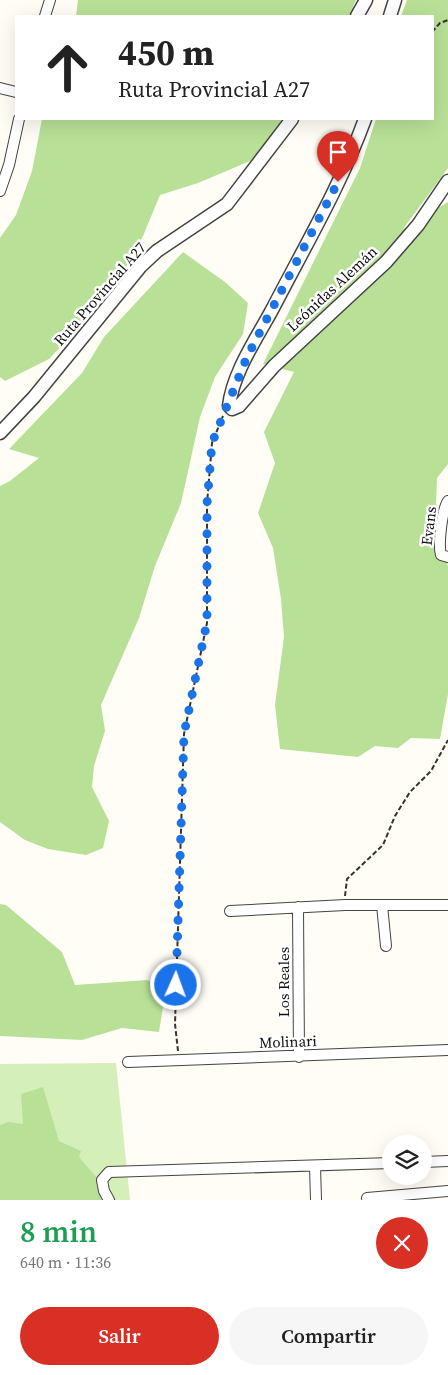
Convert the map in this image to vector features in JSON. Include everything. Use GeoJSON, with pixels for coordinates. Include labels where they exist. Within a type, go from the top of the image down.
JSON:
{"type":"FeatureCollection","features":[{"type":"Feature","properties":{"kind":"street"},"geometry":{"type":"LineString","coordinates":[[45,15],[50,0]]}},
{"type":"Feature","properties":{"kind":"street"},"geometry":{"type":"LineString","coordinates":[[358,15],[366,0]]}},
{"type":"Feature","properties":{"kind":"street"},"geometry":{"type":"LineString","coordinates":[[390,15],[395,0]]}},
{"type":"Feature","properties":{"kind":"street"},"geometry":{"type":"LineString","coordinates":[[0,88],[15,92]]}},
{"type":"Feature","properties":{"kind":"street"},"geometry":{"type":"LineString","coordinates":[[0,192],[9,165],[19,120]]}},
{"type":"Feature","properties":{"kind":"street","name":"Ruta Provincial A27"},"geometry":{"type":"LineString","coordinates":[[0,432],[34,397],[141,266],[157,251],[228,204],[291,120]]}},
{"type":"Feature","properties":{"kind":"street"},"geometry":{"type":"LineString","coordinates":[[229,406],[233,389],[247,357],[322,214],[353,151],[365,120]]}},
{"type":"Feature","properties":{"kind":"street","name":"Leónidas Alemán"},"geometry":{"type":"LineString","coordinates":[[229,406],[232,409],[239,406],[280,360],[386,262],[418,226],[448,180]]}},
{"type":"Feature","properties":{"kind":"street","name":"Evans"},"geometry":{"type":"LineString","coordinates":[[444,556],[439,548],[444,511],[448,501]]}},
{"type":"Feature","properties":{"kind":"street"},"geometry":{"type":"LineString","coordinates":[[382,905],[386,946]]}},
{"type":"Feature","properties":{"kind":"street"},"geometry":{"type":"LineString","coordinates":[[230,911],[298,907],[448,905]]}},
{"type":"Feature","properties":{"kind":"street","name":"Los Reales"},"geometry":{"type":"LineString","coordinates":[[298,907],[299,1057]]}},
{"type":"Feature","properties":{"kind":"street","name":"Molinari"},"geometry":{"type":"LineString","coordinates":[[128,1062],[448,1050]]}},
{"type":"Feature","properties":{"kind":"street"},"geometry":{"type":"LineString","coordinates":[[432,1162],[448,1161]]}},
{"type":"Feature","properties":{"kind":"street"},"geometry":{"type":"LineString","coordinates":[[109,1200],[104,1191],[102,1180],[109,1172],[382,1163]]}},
{"type":"Feature","properties":{"kind":"street"},"geometry":{"type":"LineString","coordinates":[[315,1166],[316,1200]]}},
{"type":"Feature","properties":{"kind":"street"},"geometry":{"type":"LineString","coordinates":[[367,1198],[448,1191]]}},
{"type":"Feature","properties":{"kind":"path"},"geometry":{"type":"LineString","coordinates":[[434,30],[440,23],[448,20]]}},
{"type":"Feature","properties":{"kind":"path"},"geometry":{"type":"LineString","coordinates":[[179,1061],[175,1024],[184,734],[207,622],[207,504],[212,443],[219,424],[229,406]]}},
{"type":"Feature","properties":{"kind":"path"},"geometry":{"type":"LineString","coordinates":[[344,906],[346,879],[383,845],[395,816],[410,792],[431,770],[448,740]]}},
{"type":"Feature","properties":{"kind":"green space"},"geometry":{"type":"Polygon","coordinates":[[[78,0],[356,0],[349,15],[76,15],[78,0]]]}},
{"type":"Feature","properties":{"kind":"green space"},"geometry":{"type":"Polygon","coordinates":[[[407,0],[448,0],[448,168],[403,229],[448,202],[448,464],[437,478],[436,503],[448,567],[448,694],[440,739],[411,738],[398,748],[375,746],[358,757],[280,749],[275,705],[284,637],[281,599],[273,548],[258,513],[275,463],[264,432],[294,372],[263,364],[360,168],[376,120],[434,120],[434,15],[401,15],[407,0]]]}},
{"type":"Feature","properties":{"kind":"green space"},"geometry":{"type":"Polygon","coordinates":[[[42,120],[284,120],[255,159],[198,183],[160,195],[143,236],[120,278],[49,359],[5,381],[0,377],[0,238],[16,215],[32,171],[42,120]]]}},
{"type":"Feature","properties":{"kind":"green space"},"geometry":{"type":"Polygon","coordinates":[[[183,252],[225,282],[248,303],[243,334],[215,377],[200,417],[181,503],[155,566],[139,618],[101,705],[105,731],[94,766],[92,787],[109,821],[103,848],[86,855],[48,849],[25,840],[0,822],[0,486],[10,481],[39,458],[9,449],[82,373],[104,337],[183,252]]]}},
{"type":"Feature","properties":{"kind":"green space"},"geometry":{"type":"Polygon","coordinates":[[[0,904],[6,905],[62,952],[75,985],[147,980],[166,988],[159,1032],[122,1028],[82,1040],[0,1036],[0,904]]]}},
{"type":"Feature","properties":{"kind":"green space"},"geometry":{"type":"Polygon","coordinates":[[[116,1063],[130,1200],[0,1200],[0,1064],[116,1063]]]}},
{"type":"Feature","properties":{"kind":"green space"},"geometry":{"type":"Polygon","coordinates":[[[43,1087],[59,1141],[81,1151],[79,1157],[97,1178],[108,1200],[0,1200],[0,1125],[8,1122],[23,1124],[21,1094],[43,1087]]]}},
{"type":"Feature","properties":{"kind":"route"},"geometry":{"type":"LineString","coordinates":[[176,985],[184,734],[207,622],[207,504],[212,443],[219,424],[229,406],[230,398],[247,357],[338,182]]}}]}
